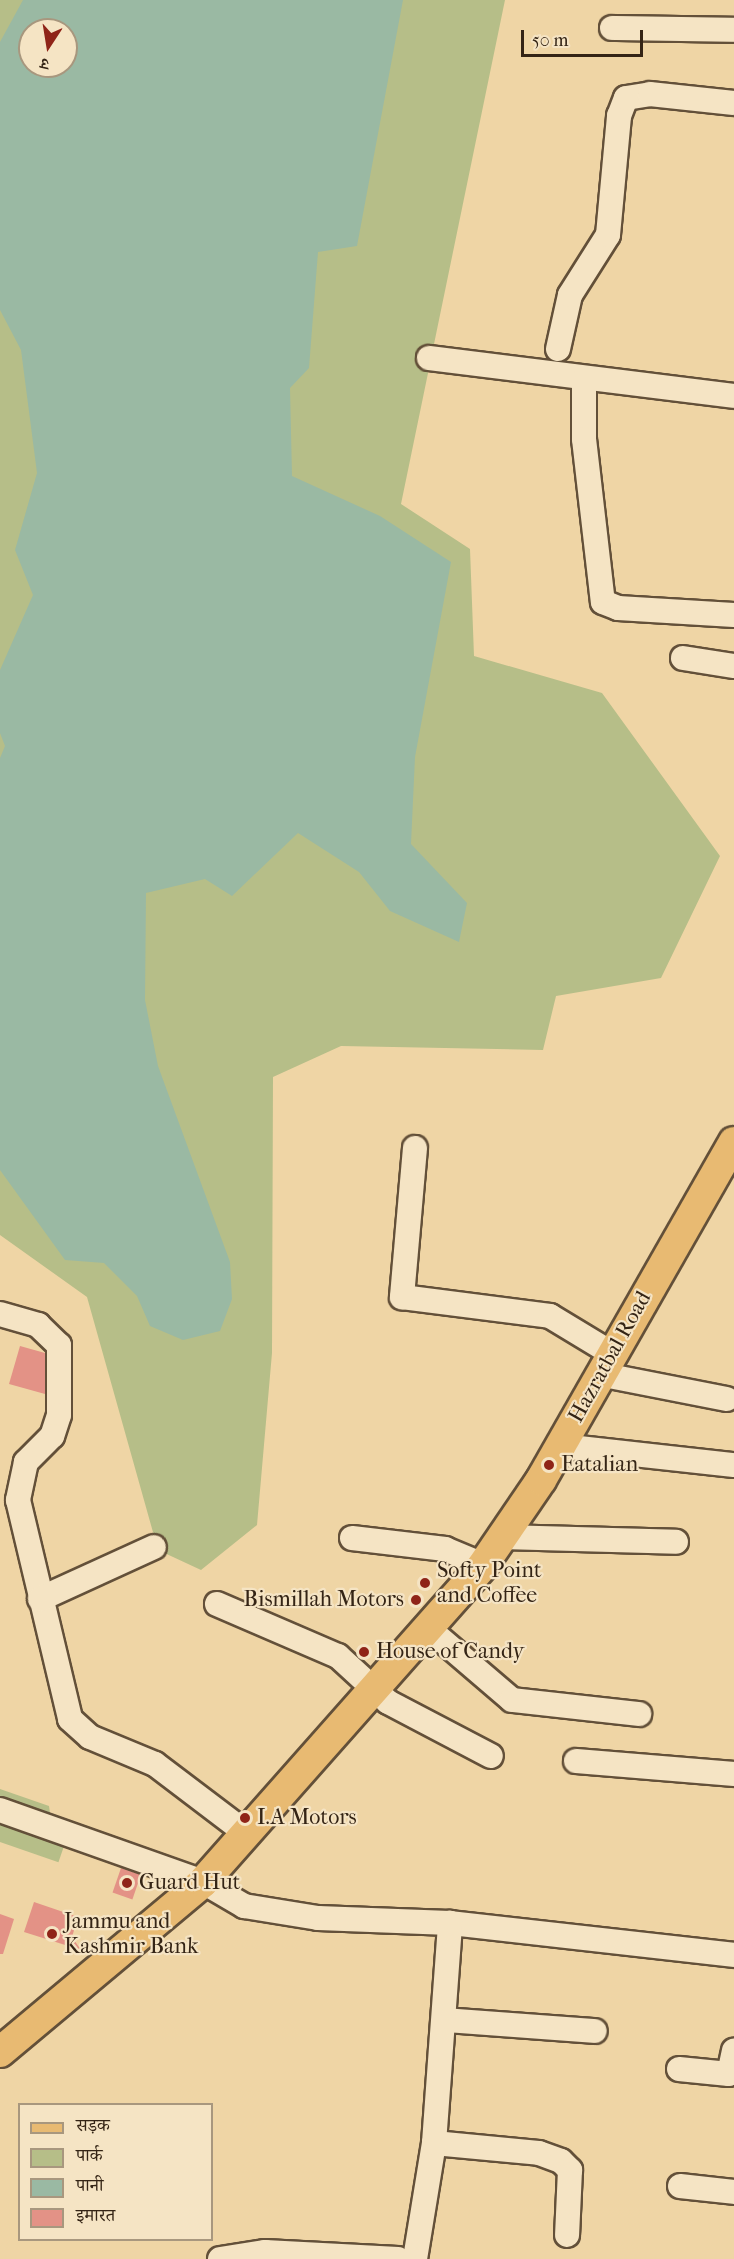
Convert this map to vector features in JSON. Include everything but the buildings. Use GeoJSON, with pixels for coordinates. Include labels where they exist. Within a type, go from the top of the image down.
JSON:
{"type":"FeatureCollection","features":[{"type":"Feature","properties":{"kind":"main road","name":"Hazratbal Road"},"geometry":{"type":"LineString","coordinates":[[0,2052],[203,1882],[370,1689],[429,1629],[483,1565],[561,1446],[605,1364],[734,1142]]}},
{"type":"Feature","properties":{"kind":"street"},"geometry":{"type":"LineString","coordinates":[[612,28],[734,30]]}},
{"type":"Feature","properties":{"kind":"street"},"geometry":{"type":"LineString","coordinates":[[558,349],[570,295],[608,235],[619,116],[626,98],[650,94],[734,103]]}},
{"type":"Feature","properties":{"kind":"street"},"geometry":{"type":"LineString","coordinates":[[429,358],[584,380],[734,396]]}},
{"type":"Feature","properties":{"kind":"street"},"geometry":{"type":"LineString","coordinates":[[584,380],[584,439],[603,602],[618,608],[734,615]]}},
{"type":"Feature","properties":{"kind":"street"},"geometry":{"type":"LineString","coordinates":[[683,658],[734,666]]}},
{"type":"Feature","properties":{"kind":"street"},"geometry":{"type":"LineString","coordinates":[[414,1148],[402,1297],[550,1316],[605,1364],[727,1399]]}},
{"type":"Feature","properties":{"kind":"street"},"geometry":{"type":"LineString","coordinates":[[0,1314],[51,1334],[60,1354],[59,1415],[52,1436],[26,1462],[19,1489],[58,1685],[78,1730],[155,1764],[246,1833]]}},
{"type":"Feature","properties":{"kind":"street"},"geometry":{"type":"LineString","coordinates":[[561,1446],[734,1465]]}},
{"type":"Feature","properties":{"kind":"street"},"geometry":{"type":"LineString","coordinates":[[502,1537],[676,1542]]}},
{"type":"Feature","properties":{"kind":"street"},"geometry":{"type":"LineString","coordinates":[[352,1539],[420,1543],[483,1565]]}},
{"type":"Feature","properties":{"kind":"street"},"geometry":{"type":"LineString","coordinates":[[40,1599],[154,1547]]}},
{"type":"Feature","properties":{"kind":"street"},"geometry":{"type":"LineString","coordinates":[[218,1604],[338,1656],[370,1689],[491,1756]]}},
{"type":"Feature","properties":{"kind":"street"},"geometry":{"type":"LineString","coordinates":[[429,1629],[512,1700],[639,1714]]}},
{"type":"Feature","properties":{"kind":"street"},"geometry":{"type":"LineString","coordinates":[[576,1761],[734,1774]]}},
{"type":"Feature","properties":{"kind":"street"},"geometry":{"type":"LineString","coordinates":[[0,1810],[203,1882],[244,1906],[318,1918],[450,1923],[734,1955]]}},
{"type":"Feature","properties":{"kind":"street"},"geometry":{"type":"LineString","coordinates":[[415,2259],[434,2143],[446,2020],[450,1923]]}},
{"type":"Feature","properties":{"kind":"street"},"geometry":{"type":"LineString","coordinates":[[446,2020],[595,2031]]}},
{"type":"Feature","properties":{"kind":"street"},"geometry":{"type":"LineString","coordinates":[[679,2068],[726,2074],[734,2051]]}},
{"type":"Feature","properties":{"kind":"street"},"geometry":{"type":"LineString","coordinates":[[434,2143],[538,2153],[561,2161],[570,2170],[567,2235]]}},
{"type":"Feature","properties":{"kind":"street"},"geometry":{"type":"LineString","coordinates":[[680,2186],[734,2192]]}},
{"type":"Feature","properties":{"kind":"street"},"geometry":{"type":"LineString","coordinates":[[220,2259],[265,2252],[398,2259]]}},
{"type":"Feature","properties":{"kind":"green space"},"geometry":{"type":"Polygon","coordinates":[[[0,0],[505,0],[401,504],[470,549],[474,656],[602,693],[720,856],[661,978],[556,996],[543,1050],[341,1046],[273,1077],[272,1353],[257,1525],[201,1570],[158,1550],[87,1297],[0,1235],[0,0]]]}},
{"type":"Feature","properties":{"kind":"green space"},"geometry":{"type":"Polygon","coordinates":[[[0,1789],[49,1806],[50,1813],[0,1796],[0,1789]]]}},
{"type":"Feature","properties":{"kind":"green space"},"geometry":{"type":"Polygon","coordinates":[[[0,1823],[64,1845],[58,1862],[0,1842],[0,1823]]]}},
{"type":"Feature","properties":{"kind":"water"},"geometry":{"type":"Polygon","coordinates":[[[23,0],[403,0],[357,246],[318,252],[309,368],[290,388],[292,476],[380,516],[451,562],[415,757],[411,844],[467,903],[459,942],[390,911],[359,872],[298,833],[232,896],[205,879],[146,893],[145,1000],[158,1066],[230,1262],[232,1299],[220,1331],[183,1340],[150,1326],[137,1296],[104,1263],[65,1260],[0,1170],[0,758],[5,746],[0,733],[0,670],[33,595],[15,550],[37,473],[21,350],[0,310],[0,42],[23,0]]]}},
{"type":"Feature","properties":{"kind":"place","name":"Eatalian"},"geometry":{"type":"Point","coordinates":[549,1465]}},
{"type":"Feature","properties":{"kind":"place","name":"Softy Point and Coffee"},"geometry":{"type":"Point","coordinates":[425,1583]}},
{"type":"Feature","properties":{"kind":"place","name":"Bismillah Motors"},"geometry":{"type":"Point","coordinates":[416,1600]}},
{"type":"Feature","properties":{"kind":"place","name":"House of Candy"},"geometry":{"type":"Point","coordinates":[364,1652]}},
{"type":"Feature","properties":{"kind":"place","name":"I.A Motors"},"geometry":{"type":"Point","coordinates":[245,1818]}},
{"type":"Feature","properties":{"kind":"place","name":"Guard Hut"},"geometry":{"type":"Point","coordinates":[127,1883]}},
{"type":"Feature","properties":{"kind":"place","name":"Jammu and Kashmir Bank"},"geometry":{"type":"Point","coordinates":[52,1934]}}]}
